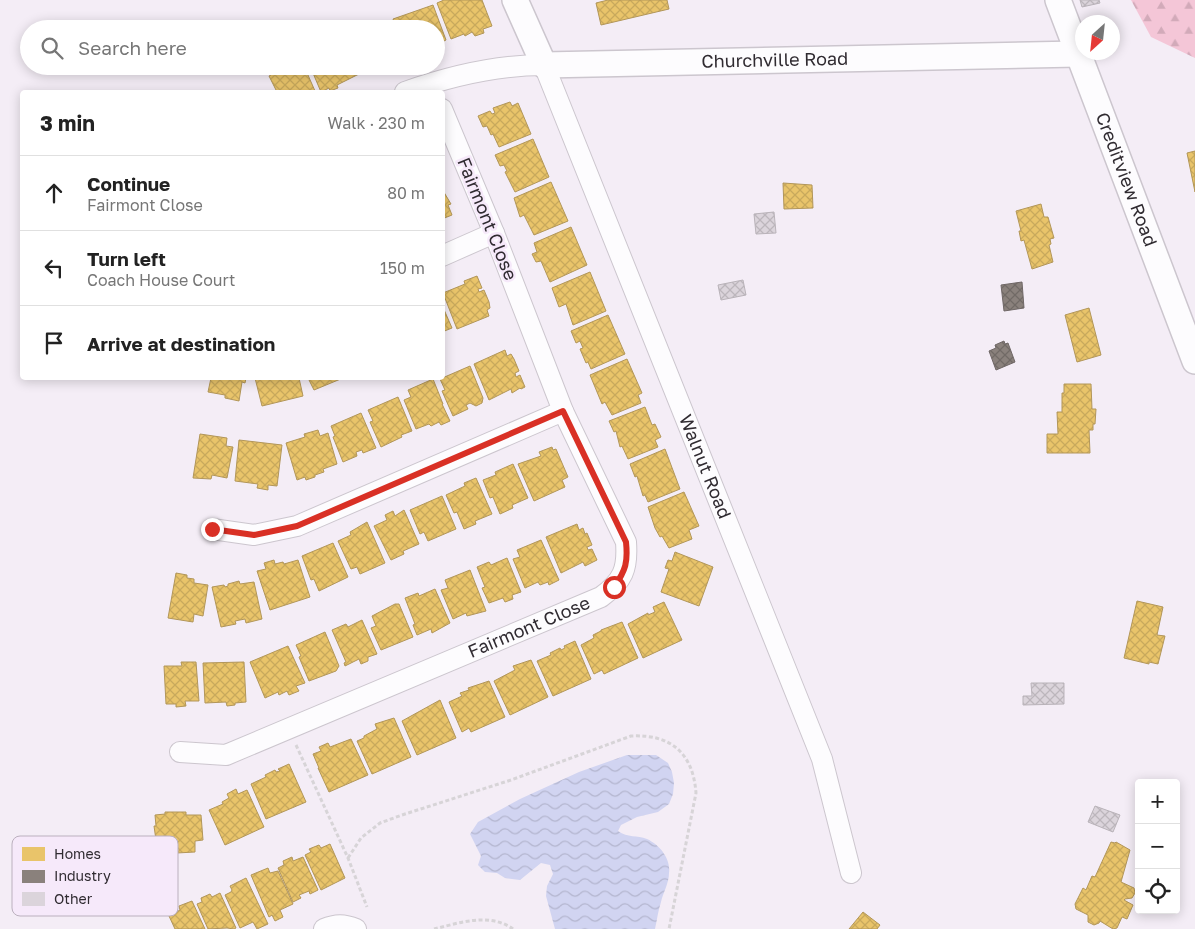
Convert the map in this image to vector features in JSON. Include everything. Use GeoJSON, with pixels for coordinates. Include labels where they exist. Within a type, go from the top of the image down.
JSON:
{"type":"FeatureCollection","features":[{"type":"Feature","properties":{"kind":"street"},"geometry":{"type":"LineString","coordinates":[[419,90],[434,88],[484,70],[516,65],[544,65],[515,0]]}},
{"type":"Feature","properties":{"kind":"street","name":"Creditview Road"},"geometry":{"type":"LineString","coordinates":[[1058,0],[1075,46]]}},
{"type":"Feature","properties":{"kind":"street","name":"Churchville Road"},"geometry":{"type":"LineString","coordinates":[[544,65],[1075,54]]}},
{"type":"Feature","properties":{"kind":"street","name":"Creditview Road"},"geometry":{"type":"LineString","coordinates":[[1080,60],[1195,361]]}},
{"type":"Feature","properties":{"kind":"street","name":"Walnut Road"},"geometry":{"type":"LineString","coordinates":[[544,65],[822,759],[851,873]]}},
{"type":"Feature","properties":{"kind":"street","name":"Fairmont Close"},"geometry":{"type":"LineString","coordinates":[[180,752],[226,755],[601,597],[614,587],[623,574],[627,558],[626,542],[563,411],[494,233],[445,116]]}},
{"type":"Feature","properties":{"kind":"street"},"geometry":{"type":"LineString","coordinates":[[445,255],[494,233]]}},
{"type":"Feature","properties":{"kind":"street"},"geometry":{"type":"LineString","coordinates":[[212,529],[254,535],[297,526],[563,411]]}},
{"type":"Feature","properties":{"kind":"street"},"geometry":{"type":"LineString","coordinates":[[324,929],[333,925],[346,925],[356,929]]}},
{"type":"Feature","properties":{"kind":"path"},"geometry":{"type":"LineString","coordinates":[[288,729],[348,858],[367,907]]}},
{"type":"Feature","properties":{"kind":"path"},"geometry":{"type":"LineString","coordinates":[[348,858],[361,838],[380,823],[512,780],[630,736],[647,735],[663,740],[678,748],[688,761],[695,777],[696,793],[669,929]]}},
{"type":"Feature","properties":{"kind":"path"},"geometry":{"type":"LineString","coordinates":[[434,929],[475,919],[492,920],[513,929]]}},
{"type":"Feature","properties":{"kind":"green space"},"geometry":{"type":"Polygon","coordinates":[[[1131,0],[1195,0],[1195,58],[1151,37],[1131,0]]]}},
{"type":"Feature","properties":{"kind":"water"},"geometry":{"type":"Polygon","coordinates":[[[627,755],[656,755],[668,763],[674,783],[673,794],[669,804],[658,812],[637,817],[621,825],[618,831],[625,835],[647,839],[652,842],[664,853],[668,863],[668,880],[655,929],[555,929],[546,896],[547,886],[553,874],[550,865],[541,863],[520,880],[505,878],[497,873],[485,872],[478,865],[481,856],[470,834],[478,822],[520,799],[579,772],[627,755]]]}},
{"type":"Feature","properties":{"kind":"building: Homes"},"geometry":{"type":"Polygon","coordinates":[[[444,0],[482,0],[492,26],[483,29],[484,33],[475,36],[472,32],[465,36],[464,34],[451,39],[437,3],[444,0]]]}},
{"type":"Feature","properties":{"kind":"building: Homes"},"geometry":{"type":"Polygon","coordinates":[[[608,0],[667,0],[669,9],[601,25],[596,3],[608,0]]]}},
{"type":"Feature","properties":{"kind":"building: Homes"},"geometry":{"type":"Polygon","coordinates":[[[433,5],[439,20],[393,20],[433,5]]]}},
{"type":"Feature","properties":{"kind":"building: Homes"},"geometry":{"type":"Polygon","coordinates":[[[308,75],[315,90],[276,90],[269,76],[308,75]]]}},
{"type":"Feature","properties":{"kind":"building: Homes"},"geometry":{"type":"Polygon","coordinates":[[[314,75],[357,75],[337,85],[338,88],[320,90],[314,75]]]}},
{"type":"Feature","properties":{"kind":"building: Homes"},"geometry":{"type":"Polygon","coordinates":[[[510,102],[512,106],[518,103],[531,134],[499,147],[493,134],[491,135],[487,126],[483,127],[478,116],[490,111],[492,114],[495,113],[493,108],[510,102]]]}},
{"type":"Feature","properties":{"kind":"building: Homes"},"geometry":{"type":"Polygon","coordinates":[[[533,139],[549,177],[515,192],[505,172],[507,171],[504,165],[500,166],[495,155],[533,139]]]}},
{"type":"Feature","properties":{"kind":"building: Homes"},"geometry":{"type":"Polygon","coordinates":[[[1195,151],[1195,192],[1187,153],[1195,151]]]}},
{"type":"Feature","properties":{"kind":"building: Homes"},"geometry":{"type":"Polygon","coordinates":[[[551,182],[568,221],[534,235],[524,215],[520,217],[514,198],[551,182]]]}},
{"type":"Feature","properties":{"kind":"building: Homes"},"geometry":{"type":"Polygon","coordinates":[[[783,183],[812,185],[813,208],[784,209],[783,183]]]}},
{"type":"Feature","properties":{"kind":"building: Homes"},"geometry":{"type":"Polygon","coordinates":[[[445,194],[451,204],[448,205],[452,215],[445,218],[445,194]]]}},
{"type":"Feature","properties":{"kind":"building: Homes"},"geometry":{"type":"Polygon","coordinates":[[[1041,204],[1044,217],[1048,217],[1054,238],[1050,239],[1051,244],[1049,245],[1053,262],[1032,269],[1024,240],[1021,241],[1019,231],[1021,231],[1016,211],[1041,204]]]}},
{"type":"Feature","properties":{"kind":"building: Homes"},"geometry":{"type":"Polygon","coordinates":[[[571,227],[587,265],[550,282],[541,261],[536,262],[532,254],[537,252],[534,243],[571,227]]]}},
{"type":"Feature","properties":{"kind":"building: Homes"},"geometry":{"type":"Polygon","coordinates":[[[590,272],[606,311],[573,325],[566,304],[559,307],[552,288],[590,272]]]}},
{"type":"Feature","properties":{"kind":"building: Homes"},"geometry":{"type":"Polygon","coordinates":[[[477,276],[482,288],[478,289],[479,292],[484,290],[489,302],[490,308],[487,310],[489,316],[457,329],[445,298],[445,292],[465,284],[464,281],[477,276]]]}},
{"type":"Feature","properties":{"kind":"building: Homes"},"geometry":{"type":"Polygon","coordinates":[[[1089,308],[1101,355],[1077,362],[1065,315],[1089,308]]]}},
{"type":"Feature","properties":{"kind":"building: Homes"},"geometry":{"type":"Polygon","coordinates":[[[445,312],[452,328],[445,331],[445,312]]]}},
{"type":"Feature","properties":{"kind":"building: Homes"},"geometry":{"type":"Polygon","coordinates":[[[608,315],[625,354],[591,369],[580,349],[583,348],[580,341],[576,343],[571,331],[608,315]]]}},
{"type":"Feature","properties":{"kind":"building: Homes"},"geometry":{"type":"Polygon","coordinates":[[[505,350],[507,356],[511,354],[514,359],[519,371],[515,373],[516,377],[520,375],[525,387],[512,393],[511,389],[489,400],[474,364],[505,350]]]}},
{"type":"Feature","properties":{"kind":"building: Homes"},"geometry":{"type":"Polygon","coordinates":[[[627,359],[642,393],[638,395],[641,403],[612,415],[605,402],[602,404],[590,375],[627,359]]]}},
{"type":"Feature","properties":{"kind":"building: Homes"},"geometry":{"type":"Polygon","coordinates":[[[470,366],[483,398],[482,403],[476,406],[470,403],[466,405],[468,409],[453,416],[442,391],[445,390],[440,380],[445,380],[445,377],[470,366]]]}},
{"type":"Feature","properties":{"kind":"building: Homes"},"geometry":{"type":"Polygon","coordinates":[[[211,380],[246,380],[245,383],[242,382],[239,401],[225,398],[225,395],[208,392],[211,380]]]}},
{"type":"Feature","properties":{"kind":"building: Homes"},"geometry":{"type":"Polygon","coordinates":[[[256,380],[299,380],[303,396],[262,406],[256,380]]]}},
{"type":"Feature","properties":{"kind":"building: Homes"},"geometry":{"type":"Polygon","coordinates":[[[309,380],[338,380],[314,390],[309,380]]]}},
{"type":"Feature","properties":{"kind":"building: Homes"},"geometry":{"type":"Polygon","coordinates":[[[433,380],[450,421],[441,425],[439,422],[431,426],[429,424],[416,429],[404,400],[411,397],[408,390],[433,380]]]}},
{"type":"Feature","properties":{"kind":"building: Homes"},"geometry":{"type":"Polygon","coordinates":[[[1064,384],[1091,384],[1092,409],[1096,409],[1093,430],[1089,430],[1090,453],[1047,453],[1047,434],[1058,434],[1057,412],[1062,412],[1064,384]]]}},
{"type":"Feature","properties":{"kind":"building: Homes"},"geometry":{"type":"Polygon","coordinates":[[[398,397],[412,431],[381,447],[370,422],[373,421],[368,410],[398,397]]]}},
{"type":"Feature","properties":{"kind":"building: Homes"},"geometry":{"type":"Polygon","coordinates":[[[645,407],[652,425],[655,424],[661,437],[655,440],[658,447],[628,459],[622,446],[620,447],[616,431],[614,432],[609,421],[645,407]]]}},
{"type":"Feature","properties":{"kind":"building: Homes"},"geometry":{"type":"Polygon","coordinates":[[[361,413],[376,448],[363,453],[362,450],[356,452],[357,456],[343,462],[333,437],[335,436],[331,426],[361,413]]]}},
{"type":"Feature","properties":{"kind":"building: Homes"},"geometry":{"type":"Polygon","coordinates":[[[318,430],[320,436],[328,433],[337,464],[323,469],[324,472],[315,475],[315,477],[306,480],[305,477],[297,480],[286,443],[305,437],[304,434],[318,430]]]}},
{"type":"Feature","properties":{"kind":"building: Homes"},"geometry":{"type":"Polygon","coordinates":[[[200,434],[227,438],[226,446],[233,447],[227,478],[212,475],[211,479],[193,478],[200,434]]]}},
{"type":"Feature","properties":{"kind":"building: Homes"},"geometry":{"type":"Polygon","coordinates":[[[239,440],[282,445],[277,486],[268,485],[268,490],[257,488],[258,484],[235,481],[239,440]]]}},
{"type":"Feature","properties":{"kind":"building: Homes"},"geometry":{"type":"Polygon","coordinates":[[[552,447],[553,450],[556,449],[568,477],[562,480],[565,487],[534,501],[518,464],[541,456],[539,452],[552,447]]]}},
{"type":"Feature","properties":{"kind":"building: Homes"},"geometry":{"type":"Polygon","coordinates":[[[665,449],[680,489],[648,502],[645,495],[643,496],[637,476],[635,477],[630,464],[665,449]]]}},
{"type":"Feature","properties":{"kind":"building: Homes"},"geometry":{"type":"Polygon","coordinates":[[[513,464],[528,498],[512,505],[513,508],[500,514],[493,497],[490,498],[483,480],[496,475],[495,472],[513,464]]]}},
{"type":"Feature","properties":{"kind":"building: Homes"},"geometry":{"type":"Polygon","coordinates":[[[476,478],[492,514],[475,521],[476,524],[464,529],[457,512],[454,513],[446,495],[465,486],[464,483],[476,478]]]}},
{"type":"Feature","properties":{"kind":"building: Homes"},"geometry":{"type":"Polygon","coordinates":[[[684,492],[699,526],[689,530],[692,539],[669,548],[655,528],[648,507],[684,492]]]}},
{"type":"Feature","properties":{"kind":"building: Homes"},"geometry":{"type":"Polygon","coordinates":[[[442,496],[456,529],[428,541],[424,532],[420,534],[410,510],[442,496]]]}},
{"type":"Feature","properties":{"kind":"building: Homes"},"geometry":{"type":"Polygon","coordinates":[[[404,510],[419,544],[403,551],[404,554],[391,560],[374,526],[387,520],[385,515],[393,511],[395,516],[404,510]]]}},
{"type":"Feature","properties":{"kind":"building: Homes"},"geometry":{"type":"Polygon","coordinates":[[[367,522],[385,563],[360,574],[357,567],[351,569],[338,541],[351,535],[350,532],[367,522]]]}},
{"type":"Feature","properties":{"kind":"building: Homes"},"geometry":{"type":"Polygon","coordinates":[[[577,524],[579,530],[583,528],[585,534],[587,533],[592,545],[587,547],[588,550],[592,549],[597,560],[585,566],[583,562],[561,573],[546,537],[577,524]]]}},
{"type":"Feature","properties":{"kind":"building: Homes"},"geometry":{"type":"Polygon","coordinates":[[[541,540],[559,580],[549,585],[548,582],[540,585],[538,582],[525,588],[513,559],[520,557],[517,550],[541,540]]]}},
{"type":"Feature","properties":{"kind":"building: Homes"},"geometry":{"type":"Polygon","coordinates":[[[333,543],[348,577],[319,591],[314,579],[311,580],[302,556],[333,543]]]}},
{"type":"Feature","properties":{"kind":"building: Homes"},"geometry":{"type":"Polygon","coordinates":[[[675,552],[713,567],[699,606],[661,592],[669,569],[665,568],[668,560],[672,561],[675,552]]]}},
{"type":"Feature","properties":{"kind":"building: Homes"},"geometry":{"type":"Polygon","coordinates":[[[507,558],[521,592],[512,595],[513,599],[505,602],[503,598],[489,603],[482,588],[485,587],[477,567],[489,562],[491,565],[507,558]]]}},
{"type":"Feature","properties":{"kind":"building: Homes"},"geometry":{"type":"Polygon","coordinates":[[[274,560],[275,564],[283,562],[284,564],[298,560],[310,597],[270,610],[257,571],[266,569],[264,563],[274,560]]]}},
{"type":"Feature","properties":{"kind":"building: Homes"},"geometry":{"type":"Polygon","coordinates":[[[470,570],[486,611],[467,616],[466,613],[453,619],[441,590],[448,588],[445,580],[470,570]]]}},
{"type":"Feature","properties":{"kind":"building: Homes"},"geometry":{"type":"Polygon","coordinates":[[[176,573],[187,575],[187,578],[194,579],[194,583],[208,585],[203,616],[194,614],[193,622],[168,618],[176,573]]]}},
{"type":"Feature","properties":{"kind":"building: Homes"},"geometry":{"type":"Polygon","coordinates":[[[239,581],[240,584],[254,582],[262,619],[246,623],[245,619],[235,621],[236,624],[221,627],[212,587],[224,585],[225,587],[228,584],[239,581]]]}},
{"type":"Feature","properties":{"kind":"building: Homes"},"geometry":{"type":"Polygon","coordinates":[[[435,589],[450,623],[432,633],[431,629],[417,635],[405,598],[418,593],[419,596],[435,589]]]}},
{"type":"Feature","properties":{"kind":"building: Homes"},"geometry":{"type":"Polygon","coordinates":[[[1137,601],[1163,607],[1157,635],[1165,636],[1158,664],[1149,662],[1149,664],[1124,658],[1137,601]]]}},
{"type":"Feature","properties":{"kind":"building: Homes"},"geometry":{"type":"Polygon","coordinates":[[[664,602],[682,640],[643,658],[628,624],[648,613],[648,615],[655,612],[653,607],[664,602]]]}},
{"type":"Feature","properties":{"kind":"building: Homes"},"geometry":{"type":"Polygon","coordinates":[[[395,604],[399,604],[413,637],[381,650],[371,628],[376,626],[372,616],[395,604]]]}},
{"type":"Feature","properties":{"kind":"building: Homes"},"geometry":{"type":"Polygon","coordinates":[[[362,620],[377,654],[368,657],[368,661],[361,664],[359,659],[345,666],[344,663],[346,662],[332,630],[346,624],[348,627],[362,620]]]}},
{"type":"Feature","properties":{"kind":"building: Homes"},"geometry":{"type":"Polygon","coordinates":[[[622,622],[638,658],[604,674],[602,670],[594,674],[581,645],[594,638],[593,635],[601,630],[622,622]]]}},
{"type":"Feature","properties":{"kind":"building: Homes"},"geometry":{"type":"Polygon","coordinates":[[[325,632],[339,666],[336,671],[309,681],[296,645],[325,632]]]}},
{"type":"Feature","properties":{"kind":"building: Homes"},"geometry":{"type":"Polygon","coordinates":[[[575,641],[591,679],[553,696],[537,661],[551,655],[550,653],[560,648],[561,650],[565,648],[564,646],[575,641]]]}},
{"type":"Feature","properties":{"kind":"building: Homes"},"geometry":{"type":"Polygon","coordinates":[[[288,646],[305,683],[296,686],[299,691],[289,695],[287,691],[279,695],[278,692],[265,698],[250,662],[288,646]]]}},
{"type":"Feature","properties":{"kind":"building: Homes"},"geometry":{"type":"Polygon","coordinates":[[[531,660],[548,697],[510,715],[494,681],[515,670],[513,666],[531,660]]]}},
{"type":"Feature","properties":{"kind":"building: Homes"},"geometry":{"type":"Polygon","coordinates":[[[181,662],[196,662],[199,701],[185,701],[186,706],[176,707],[176,704],[166,704],[164,666],[182,666],[181,662]]]}},
{"type":"Feature","properties":{"kind":"building: Homes"},"geometry":{"type":"Polygon","coordinates":[[[244,662],[246,702],[227,706],[226,702],[205,703],[203,663],[244,662]]]}},
{"type":"Feature","properties":{"kind":"building: Homes"},"geometry":{"type":"Polygon","coordinates":[[[489,681],[505,717],[471,732],[469,728],[462,732],[449,702],[462,696],[460,693],[469,690],[468,688],[489,681]]]}},
{"type":"Feature","properties":{"kind":"building: Homes"},"geometry":{"type":"Polygon","coordinates":[[[440,700],[456,738],[417,755],[402,721],[440,700]]]}},
{"type":"Feature","properties":{"kind":"building: Homes"},"geometry":{"type":"Polygon","coordinates":[[[394,718],[411,757],[372,774],[357,741],[377,729],[375,724],[394,718]]]}},
{"type":"Feature","properties":{"kind":"building: Homes"},"geometry":{"type":"Polygon","coordinates":[[[351,739],[368,775],[329,792],[313,754],[321,751],[319,747],[328,743],[330,747],[351,739]]]}},
{"type":"Feature","properties":{"kind":"building: Homes"},"geometry":{"type":"Polygon","coordinates":[[[289,764],[306,802],[266,819],[251,784],[266,777],[265,775],[275,770],[276,772],[280,771],[278,769],[289,764]]]}},
{"type":"Feature","properties":{"kind":"building: Homes"},"geometry":{"type":"Polygon","coordinates":[[[236,789],[238,794],[247,790],[264,827],[225,845],[209,810],[223,804],[222,802],[229,798],[227,794],[236,789]]]}},
{"type":"Feature","properties":{"kind":"building: Homes"},"geometry":{"type":"Polygon","coordinates":[[[165,812],[186,812],[186,815],[201,815],[203,840],[195,841],[195,852],[178,853],[178,836],[155,836],[155,815],[165,814],[165,812]]]}},
{"type":"Feature","properties":{"kind":"building: Homes"},"geometry":{"type":"Polygon","coordinates":[[[1111,842],[1116,842],[1130,850],[1121,882],[1134,888],[1135,893],[1132,898],[1124,900],[1133,905],[1127,919],[1122,917],[1117,928],[1113,929],[1100,921],[1094,925],[1088,922],[1088,915],[1076,909],[1075,904],[1083,888],[1086,890],[1092,876],[1095,877],[1111,842]]]}},
{"type":"Feature","properties":{"kind":"building: Homes"},"geometry":{"type":"Polygon","coordinates":[[[330,844],[345,878],[321,890],[305,855],[311,852],[309,849],[319,845],[321,848],[330,844]]]}},
{"type":"Feature","properties":{"kind":"building: Homes"},"geometry":{"type":"Polygon","coordinates":[[[292,857],[293,861],[303,857],[318,890],[310,894],[309,891],[299,895],[301,898],[293,902],[278,868],[284,865],[283,861],[292,857]]]}},
{"type":"Feature","properties":{"kind":"building: Homes"},"geometry":{"type":"Polygon","coordinates":[[[268,868],[270,873],[278,871],[293,904],[280,910],[283,917],[275,921],[272,915],[269,917],[251,875],[268,868]]]}},
{"type":"Feature","properties":{"kind":"building: Homes"},"geometry":{"type":"Polygon","coordinates":[[[246,878],[268,924],[257,929],[253,922],[240,928],[225,895],[231,892],[230,886],[246,878]]]}},
{"type":"Feature","properties":{"kind":"building: Homes"},"geometry":{"type":"Polygon","coordinates":[[[220,893],[236,928],[234,929],[208,929],[197,904],[202,902],[201,898],[210,894],[212,897],[220,893]]]}},
{"type":"Feature","properties":{"kind":"building: Homes"},"geometry":{"type":"Polygon","coordinates":[[[192,901],[205,929],[175,929],[169,916],[178,916],[179,906],[192,901]]]}},
{"type":"Feature","properties":{"kind":"building: Homes"},"geometry":{"type":"Polygon","coordinates":[[[863,912],[880,925],[877,929],[849,929],[863,912]]]}},
{"type":"Feature","properties":{"kind":"building: Industry"},"geometry":{"type":"Polygon","coordinates":[[[1022,282],[1024,308],[1004,311],[1001,285],[1022,282]]]}},
{"type":"Feature","properties":{"kind":"building: Industry"},"geometry":{"type":"Polygon","coordinates":[[[1004,341],[1005,344],[1008,343],[1015,362],[996,370],[989,351],[996,348],[995,345],[1004,341]]]}},
{"type":"Feature","properties":{"kind":"building: Other"},"geometry":{"type":"Polygon","coordinates":[[[1080,0],[1099,0],[1100,3],[1082,7],[1080,0]]]}},
{"type":"Feature","properties":{"kind":"building: Other"},"geometry":{"type":"Polygon","coordinates":[[[774,212],[776,233],[756,234],[754,214],[774,212]]]}},
{"type":"Feature","properties":{"kind":"building: Other"},"geometry":{"type":"Polygon","coordinates":[[[743,280],[746,295],[721,300],[718,285],[743,280]]]}},
{"type":"Feature","properties":{"kind":"building: Other"},"geometry":{"type":"Polygon","coordinates":[[[1031,683],[1064,683],[1064,704],[1023,705],[1023,696],[1032,696],[1031,683]]]}},
{"type":"Feature","properties":{"kind":"building: Other"},"geometry":{"type":"Polygon","coordinates":[[[1095,806],[1120,815],[1113,832],[1088,822],[1095,806]]]}},
{"type":"Feature","properties":{"kind":"route"},"geometry":{"type":"LineString","coordinates":[[212,529],[254,535],[297,526],[563,411],[626,542],[627,558],[623,574],[614,587]]}}]}
